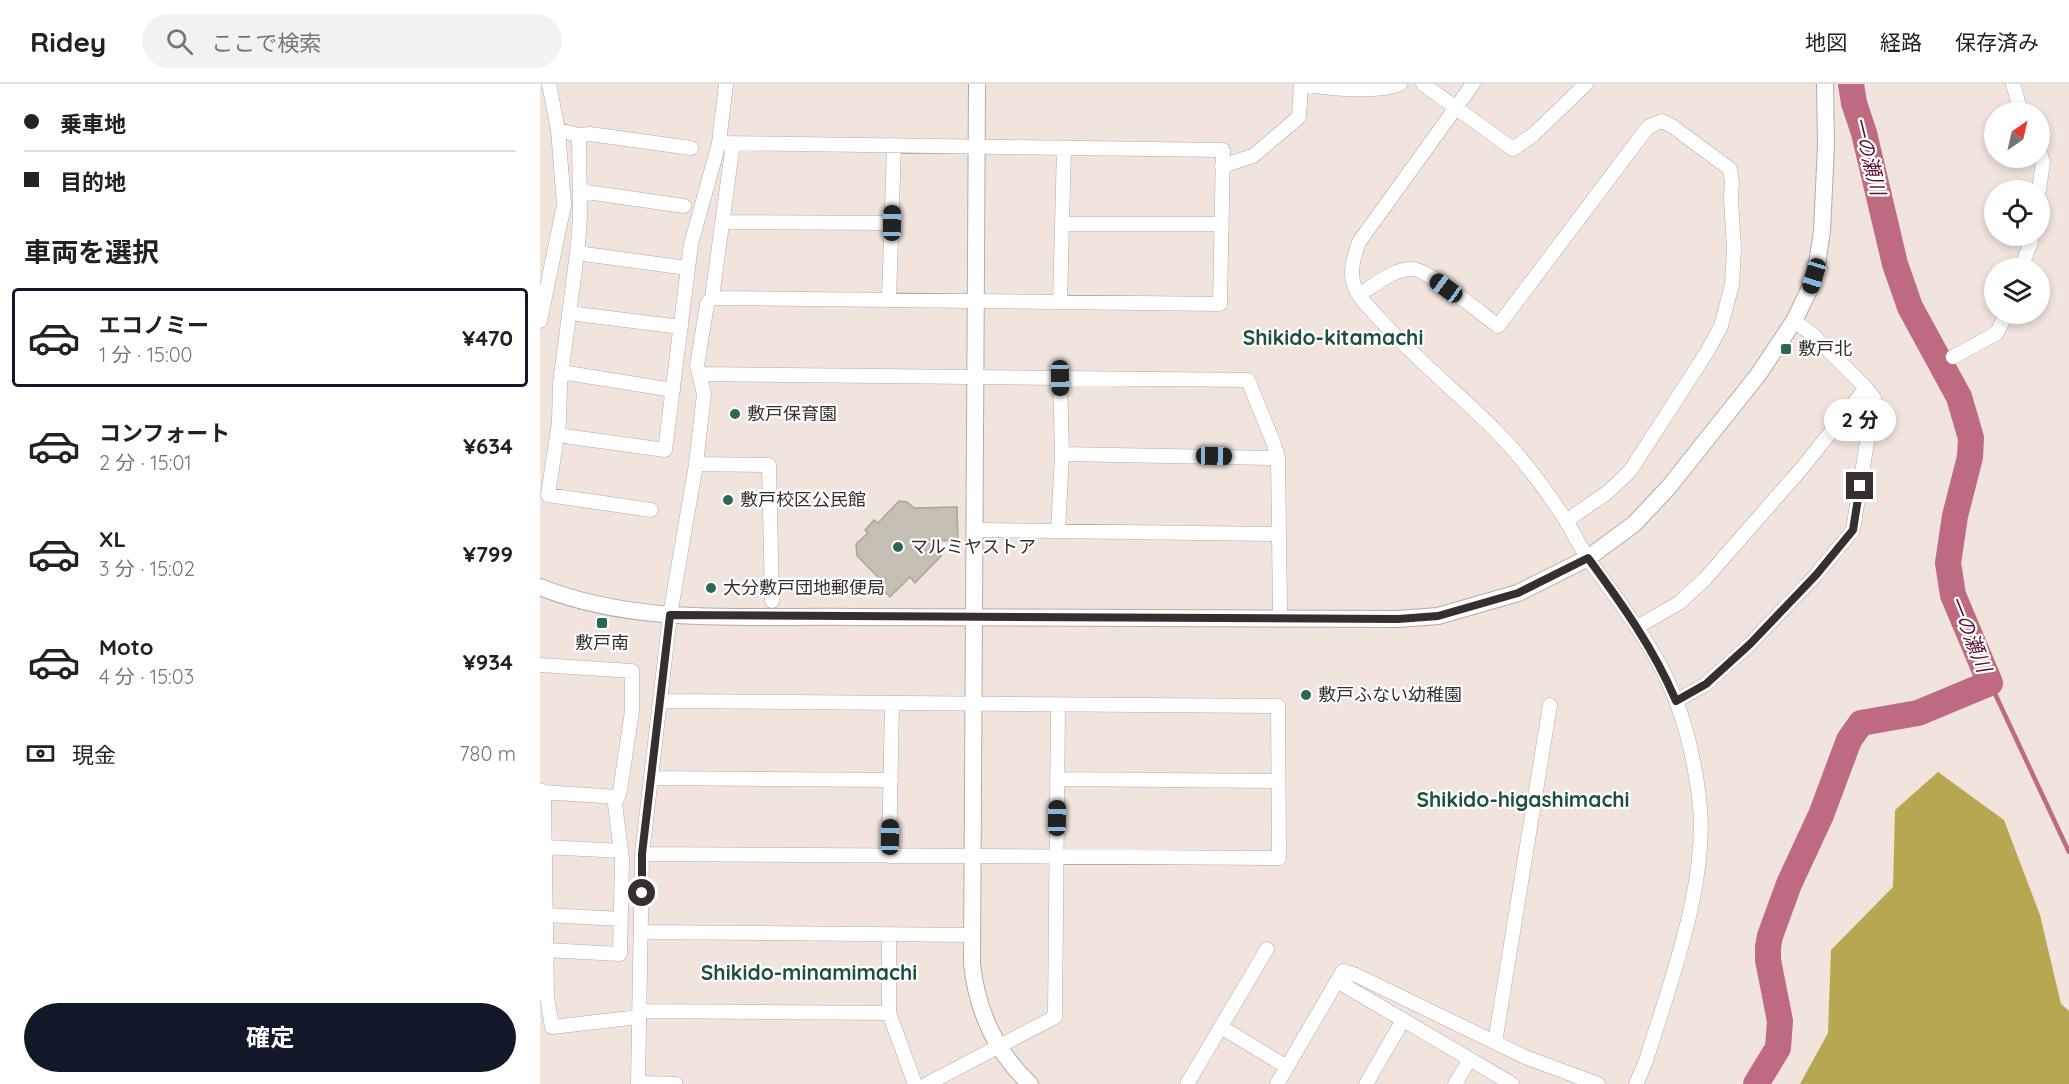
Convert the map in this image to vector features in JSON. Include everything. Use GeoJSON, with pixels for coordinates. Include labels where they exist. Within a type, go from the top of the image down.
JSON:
{"type":"FeatureCollection","features":[{"type":"Feature","properties":{"kind":"street"},"geometry":{"type":"LineString","coordinates":[[540,321],[564,205],[558,130],[549,84]]}},
{"type":"Feature","properties":{"kind":"street"},"geometry":{"type":"LineString","coordinates":[[676,1084],[638,1084],[642,854],[670,615],[696,464],[704,394],[697,366],[707,304],[712,298],[723,222],[726,84]]}},
{"type":"Feature","properties":{"kind":"street"},"geometry":{"type":"LineString","coordinates":[[977,84],[972,964],[975,989],[982,1011],[999,1046],[1014,1069],[1030,1084]]}},
{"type":"Feature","properties":{"kind":"street"},"geometry":{"type":"LineString","coordinates":[[1222,166],[1252,156],[1299,117],[1301,84],[1336,89],[1400,84]]}},
{"type":"Feature","properties":{"kind":"street"},"geometry":{"type":"LineString","coordinates":[[1423,84],[1514,149],[1534,134],[1586,84]]}},
{"type":"Feature","properties":{"kind":"street"},"geometry":{"type":"LineString","coordinates":[[1473,84],[1359,242],[1353,260],[1352,279],[1359,295],[1410,350],[1462,398],[1521,458],[1544,487],[1588,558],[1657,659],[1676,701],[1687,734],[1699,800],[1699,848],[1689,915],[1646,1061],[1636,1084]]}},
{"type":"Feature","properties":{"kind":"street"},"geometry":{"type":"LineString","coordinates":[[540,586],[586,602],[670,615],[974,618],[1398,619],[1438,616],[1518,593],[1588,558],[1634,524],[1668,488],[1758,375],[1794,321],[1810,288],[1820,248],[1826,145],[1825,84]]}},
{"type":"Feature","properties":{"kind":"street"},"geometry":{"type":"LineString","coordinates":[[2013,84],[2018,102]]}},
{"type":"Feature","properties":{"kind":"street"},"geometry":{"type":"LineString","coordinates":[[1359,295],[1388,276],[1402,270],[1415,269],[1429,276],[1498,326],[1648,127],[1662,121],[1672,126],[1730,169],[1734,249],[1732,285],[1721,326],[1707,352],[1629,471],[1608,492],[1566,521]]}},
{"type":"Feature","properties":{"kind":"street"},"geometry":{"type":"LineString","coordinates":[[558,130],[579,135],[590,134],[691,148]]}},
{"type":"Feature","properties":{"kind":"street"},"geometry":{"type":"LineString","coordinates":[[579,135],[580,216],[577,253],[548,495],[651,510]]}},
{"type":"Feature","properties":{"kind":"street"},"geometry":{"type":"LineString","coordinates":[[712,298],[1220,304],[1223,150],[726,143]]}},
{"type":"Feature","properties":{"kind":"street"},"geometry":{"type":"LineString","coordinates":[[557,435],[665,450],[693,232],[726,143]]}},
{"type":"Feature","properties":{"kind":"street"},"geometry":{"type":"LineString","coordinates":[[890,300],[894,146]]}},
{"type":"Feature","properties":{"kind":"street"},"geometry":{"type":"LineString","coordinates":[[1060,302],[1064,148]]}},
{"type":"Feature","properties":{"kind":"street"},"geometry":{"type":"LineString","coordinates":[[580,191],[684,206]]}},
{"type":"Feature","properties":{"kind":"street"},"geometry":{"type":"LineString","coordinates":[[723,222],[892,223]]}},
{"type":"Feature","properties":{"kind":"street"},"geometry":{"type":"LineString","coordinates":[[1062,224],[1221,224]]}},
{"type":"Feature","properties":{"kind":"street"},"geometry":{"type":"LineString","coordinates":[[577,253],[687,268]]}},
{"type":"Feature","properties":{"kind":"street"},"geometry":{"type":"LineString","coordinates":[[569,313],[681,327]]}},
{"type":"Feature","properties":{"kind":"street"},"geometry":{"type":"LineString","coordinates":[[1676,701],[1706,684],[1750,644],[1816,575],[1853,530],[1874,399],[1819,341],[1794,321]]}},
{"type":"Feature","properties":{"kind":"street"},"geometry":{"type":"LineString","coordinates":[[1953,357],[1997,333],[2001,324]]}},
{"type":"Feature","properties":{"kind":"street"},"geometry":{"type":"LineString","coordinates":[[561,372],[674,390]]}},
{"type":"Feature","properties":{"kind":"street"},"geometry":{"type":"LineString","coordinates":[[700,374],[1248,380],[1278,458],[1280,610]]}},
{"type":"Feature","properties":{"kind":"street"},"geometry":{"type":"LineString","coordinates":[[1058,531],[1062,454],[1060,378]]}},
{"type":"Feature","properties":{"kind":"street"},"geometry":{"type":"LineString","coordinates":[[1637,627],[1679,603],[1705,579],[1802,468],[1866,388]]}},
{"type":"Feature","properties":{"kind":"street"},"geometry":{"type":"LineString","coordinates":[[1062,454],[1278,458]]}},
{"type":"Feature","properties":{"kind":"street"},"geometry":{"type":"LineString","coordinates":[[696,464],[769,465],[772,602]]}},
{"type":"Feature","properties":{"kind":"street"},"geometry":{"type":"LineString","coordinates":[[975,530],[1278,534]]}},
{"type":"Feature","properties":{"kind":"street"},"geometry":{"type":"LineString","coordinates":[[540,665],[632,671],[632,711],[615,804],[621,851],[620,954],[546,950]]}},
{"type":"Feature","properties":{"kind":"street"},"geometry":{"type":"LineString","coordinates":[[642,854],[1279,858],[1278,706],[660,701]]}},
{"type":"Feature","properties":{"kind":"street"},"geometry":{"type":"LineString","coordinates":[[889,856],[892,703]]}},
{"type":"Feature","properties":{"kind":"street"},"geometry":{"type":"LineString","coordinates":[[927,1084],[1055,1017],[1058,705]]}},
{"type":"Feature","properties":{"kind":"street"},"geometry":{"type":"LineString","coordinates":[[1495,1042],[1550,705]]}},
{"type":"Feature","properties":{"kind":"street"},"geometry":{"type":"LineString","coordinates":[[651,778],[891,780]]}},
{"type":"Feature","properties":{"kind":"street"},"geometry":{"type":"LineString","coordinates":[[1057,779],[1278,781]]}},
{"type":"Feature","properties":{"kind":"street"},"geometry":{"type":"LineString","coordinates":[[618,797],[541,791],[544,800],[547,997],[552,1027],[639,1014],[889,1013]]}},
{"type":"Feature","properties":{"kind":"street"},"geometry":{"type":"LineString","coordinates":[[545,846],[621,851]]}},
{"type":"Feature","properties":{"kind":"street"},"geometry":{"type":"LineString","coordinates":[[546,915],[621,919]]}},
{"type":"Feature","properties":{"kind":"street"},"geometry":{"type":"LineString","coordinates":[[641,932],[972,935]]}},
{"type":"Feature","properties":{"kind":"street"},"geometry":{"type":"LineString","coordinates":[[889,934],[889,1013],[915,1084]]}},
{"type":"Feature","properties":{"kind":"street"},"geometry":{"type":"LineString","coordinates":[[1187,1084],[1267,949]]}},
{"type":"Feature","properties":{"kind":"street"},"geometry":{"type":"LineString","coordinates":[[1277,1084],[1343,971],[1356,975],[1548,1066],[1598,1084]]}},
{"type":"Feature","properties":{"kind":"street"},"geometry":{"type":"LineString","coordinates":[[1337,981],[1512,1084]]}},
{"type":"Feature","properties":{"kind":"street"},"geometry":{"type":"LineString","coordinates":[[1366,1084],[1403,1020]]}},
{"type":"Feature","properties":{"kind":"street"},"geometry":{"type":"LineString","coordinates":[[1221,1027],[1287,1067]]}},
{"type":"Feature","properties":{"kind":"street"},"geometry":{"type":"LineString","coordinates":[[1455,1084],[1470,1059]]}},
{"type":"Feature","properties":{"kind":"shaded area"},"geometry":{"type":"Polygon","coordinates":[[[1938,772],[2004,820],[2040,915],[2061,1004],[2069,1011],[2069,1084],[1800,1084],[1828,1033],[1831,950],[1893,887],[1895,810],[1938,772]]]}},
{"type":"Feature","properties":{"kind":"building","name":"マルミヤストア"},"geometry":{"type":"Polygon","coordinates":[[[899,501],[907,502],[914,508],[957,507],[958,541],[926,540],[941,556],[915,583],[910,577],[890,597],[879,585],[883,582],[857,556],[856,544],[868,533],[865,530],[874,520],[878,523],[899,501]]]}},
{"type":"Feature","properties":{"kind":"waterway","name":"一の瀬川"},"geometry":{"type":"LineString","coordinates":[[1756,1084],[1778,1048],[1780,1021],[1768,960],[1770,936],[1789,884],[1821,815],[1849,740],[1861,723],[1918,713],[1990,683],[1953,595],[1948,563],[1955,516],[1970,457],[1971,438],[1959,397],[1910,307],[1895,264],[1851,84]]}},
{"type":"Feature","properties":{"kind":"waterway"},"geometry":{"type":"LineString","coordinates":[[1990,683],[2069,852]]}},
{"type":"Feature","properties":{"kind":"place","name":"敷戸北"},"geometry":{"type":"Point","coordinates":[1786,349]}},
{"type":"Feature","properties":{"kind":"place","name":"敷戸保育園"},"geometry":{"type":"Point","coordinates":[735,414]}},
{"type":"Feature","properties":{"kind":"place","name":"敷戸校区公民館"},"geometry":{"type":"Point","coordinates":[728,500]}},
{"type":"Feature","properties":{"kind":"place","name":"マルミヤストア"},"geometry":{"type":"Point","coordinates":[898,547]}},
{"type":"Feature","properties":{"kind":"place","name":"大分敷戸団地郵便局"},"geometry":{"type":"Point","coordinates":[711,588]}},
{"type":"Feature","properties":{"kind":"place","name":"敷戸南"},"geometry":{"type":"Point","coordinates":[602,623]}},
{"type":"Feature","properties":{"kind":"place","name":"敷戸ふない幼稚園"},"geometry":{"type":"Point","coordinates":[1306,695]}},
{"type":"Feature","properties":{"kind":"district","name":"Shikido-kitamachi"},"geometry":{"type":"Point","coordinates":[1333,338]}},
{"type":"Feature","properties":{"kind":"district","name":"Shikido-higashimachi"},"geometry":{"type":"Point","coordinates":[1523,800]}},
{"type":"Feature","properties":{"kind":"district","name":"Shikido-minamimachi"},"geometry":{"type":"Point","coordinates":[809,973]}},
{"type":"Feature","properties":{"kind":"route"},"geometry":{"type":"LineString","coordinates":[[642,893],[642,854],[670,615],[1398,619],[1438,616],[1518,593],[1588,558],[1619,599],[1657,659],[1676,701],[1706,684],[1750,644],[1816,575],[1853,530],[1860,486]]}}]}
